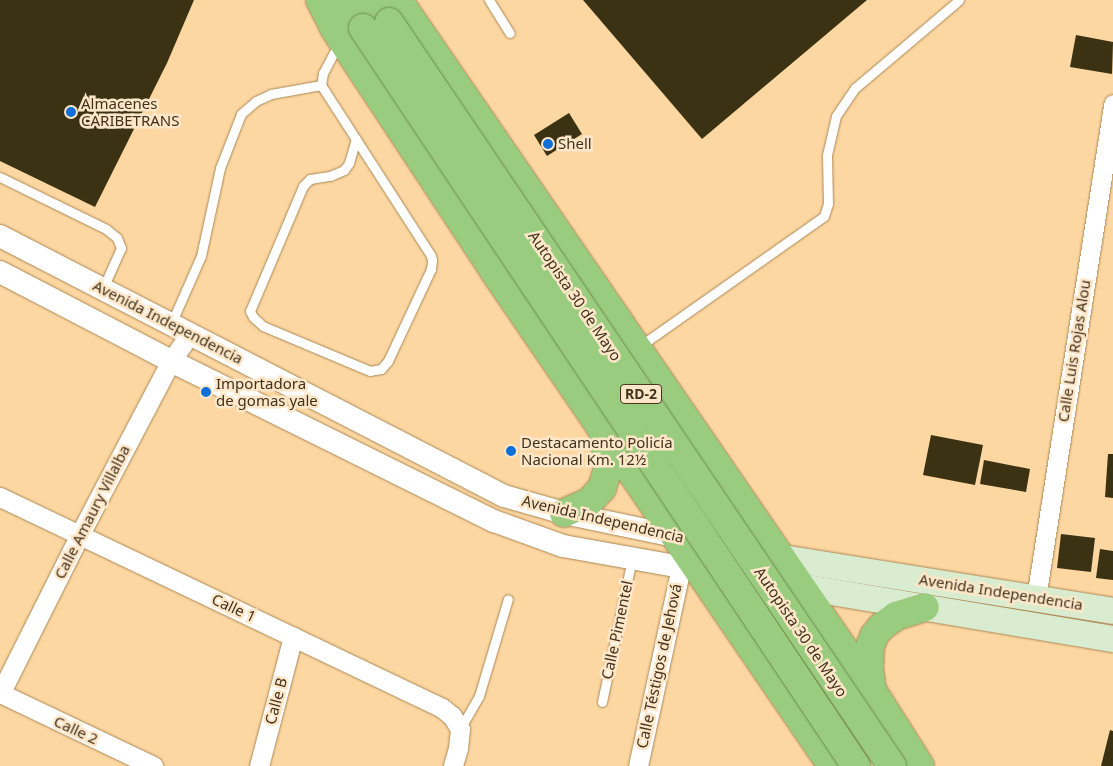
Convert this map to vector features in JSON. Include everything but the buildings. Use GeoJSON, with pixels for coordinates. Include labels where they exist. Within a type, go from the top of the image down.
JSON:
{"type":"FeatureCollection","features":[{"type":"Feature","properties":{"kind":"highway"},"geometry":{"type":"LineString","coordinates":[[320,0],[373,18],[638,348],[872,690],[906,760],[876,766]]}},
{"type":"Feature","properties":{"kind":"highway","name":"Autopista 30 de Mayo"},"geometry":{"type":"LineString","coordinates":[[344,0],[373,18],[906,760]]}},
{"type":"Feature","properties":{"kind":"highway"},"geometry":{"type":"LineString","coordinates":[[373,18],[494,271],[583,385],[602,429],[675,536],[690,568],[767,671],[832,766]]}},
{"type":"Feature","properties":{"kind":"highway","name":"Autopista 30 de Mayo"},"geometry":{"type":"LineString","coordinates":[[373,18],[856,766]]}},
{"type":"Feature","properties":{"kind":"highway"},"geometry":{"type":"LineString","coordinates":[[564,513],[589,502],[602,488],[609,465],[602,429]]}},
{"type":"Feature","properties":{"kind":"highway"},"geometry":{"type":"LineString","coordinates":[[872,690],[869,668],[870,647],[874,636],[896,616],[925,606]]}},
{"type":"Feature","properties":{"kind":"highway"},"geometry":{"type":"LineString","coordinates":[[767,671],[831,630]]}},
{"type":"Feature","properties":{"kind":"main road","name":"Avenida Independencia"},"geometry":{"type":"LineString","coordinates":[[675,536],[783,558],[1113,611]]}},
{"type":"Feature","properties":{"kind":"main road","name":"Avenida Independencia"},"geometry":{"type":"LineString","coordinates":[[690,568],[804,589],[925,606],[1113,639]]}},
{"type":"Feature","properties":{"kind":"street","name":"Calle Luis Rojas Alou"},"geometry":{"type":"LineString","coordinates":[[1036,598],[1113,104]]}},
{"type":"Feature","properties":{"kind":"street","name":"Avenida Independencia"},"geometry":{"type":"LineString","coordinates":[[0,236],[504,496],[564,513],[675,536]]}},
{"type":"Feature","properties":{"kind":"street","name":"Avenida Independencia"},"geometry":{"type":"LineString","coordinates":[[0,272],[171,361],[494,521],[563,546],[690,568]]}},
{"type":"Feature","properties":{"kind":"street","name":"Calle Amaury Villalba"},"geometry":{"type":"LineString","coordinates":[[0,694],[80,534],[171,361],[180,329]]}},
{"type":"Feature","properties":{"kind":"street","name":"Calle 1"},"geometry":{"type":"LineString","coordinates":[[0,496],[442,708],[452,716],[460,728]]}},
{"type":"Feature","properties":{"kind":"street","name":"Calle Téstigos de Jehová"},"geometry":{"type":"LineString","coordinates":[[638,766],[690,568]]}},
{"type":"Feature","properties":{"kind":"street","name":"Calle B"},"geometry":{"type":"LineString","coordinates":[[259,766],[293,636]]}},
{"type":"Feature","properties":{"kind":"street","name":"Calle 2"},"geometry":{"type":"LineString","coordinates":[[0,694],[153,766]]}},
{"type":"Feature","properties":{"kind":"street"},"geometry":{"type":"LineString","coordinates":[[453,766],[460,728]]}},
{"type":"Feature","properties":{"kind":"lane"},"geometry":{"type":"LineString","coordinates":[[489,0],[510,33]]}},
{"type":"Feature","properties":{"kind":"lane"},"geometry":{"type":"LineString","coordinates":[[583,385],[824,216],[828,204],[827,155],[836,116],[855,88],[958,0]]}},
{"type":"Feature","properties":{"kind":"lane"},"geometry":{"type":"LineString","coordinates":[[356,139],[350,163],[344,170],[330,176],[310,179],[303,186],[250,310],[253,317],[263,326],[365,370],[376,371],[385,366],[394,352],[431,269],[432,260],[356,139],[321,85],[323,73],[373,18]]}},
{"type":"Feature","properties":{"kind":"lane"},"geometry":{"type":"LineString","coordinates":[[180,329],[201,256],[220,168],[241,114],[256,101],[272,94],[321,85]]}},
{"type":"Feature","properties":{"kind":"lane"},"geometry":{"type":"LineString","coordinates":[[0,177],[106,229],[117,238],[121,248],[102,289]]}},
{"type":"Feature","properties":{"kind":"lane","name":"Calle Pimentel"},"geometry":{"type":"LineString","coordinates":[[602,702],[632,558]]}},
{"type":"Feature","properties":{"kind":"lane"},"geometry":{"type":"LineString","coordinates":[[460,728],[479,696],[508,599]]}},
{"type":"Feature","properties":{"kind":"place","name":"Almacenes CARIBETRANS"},"geometry":{"type":"Point","coordinates":[71,112]}},
{"type":"Feature","properties":{"kind":"place","name":"Shell"},"geometry":{"type":"Point","coordinates":[548,144]}},
{"type":"Feature","properties":{"kind":"place","name":"Importadora de gomas yale"},"geometry":{"type":"Point","coordinates":[206,392]}},
{"type":"Feature","properties":{"kind":"place","name":"Destacamento Policía Nacional Km. 12½"},"geometry":{"type":"Point","coordinates":[511,451]}}]}
